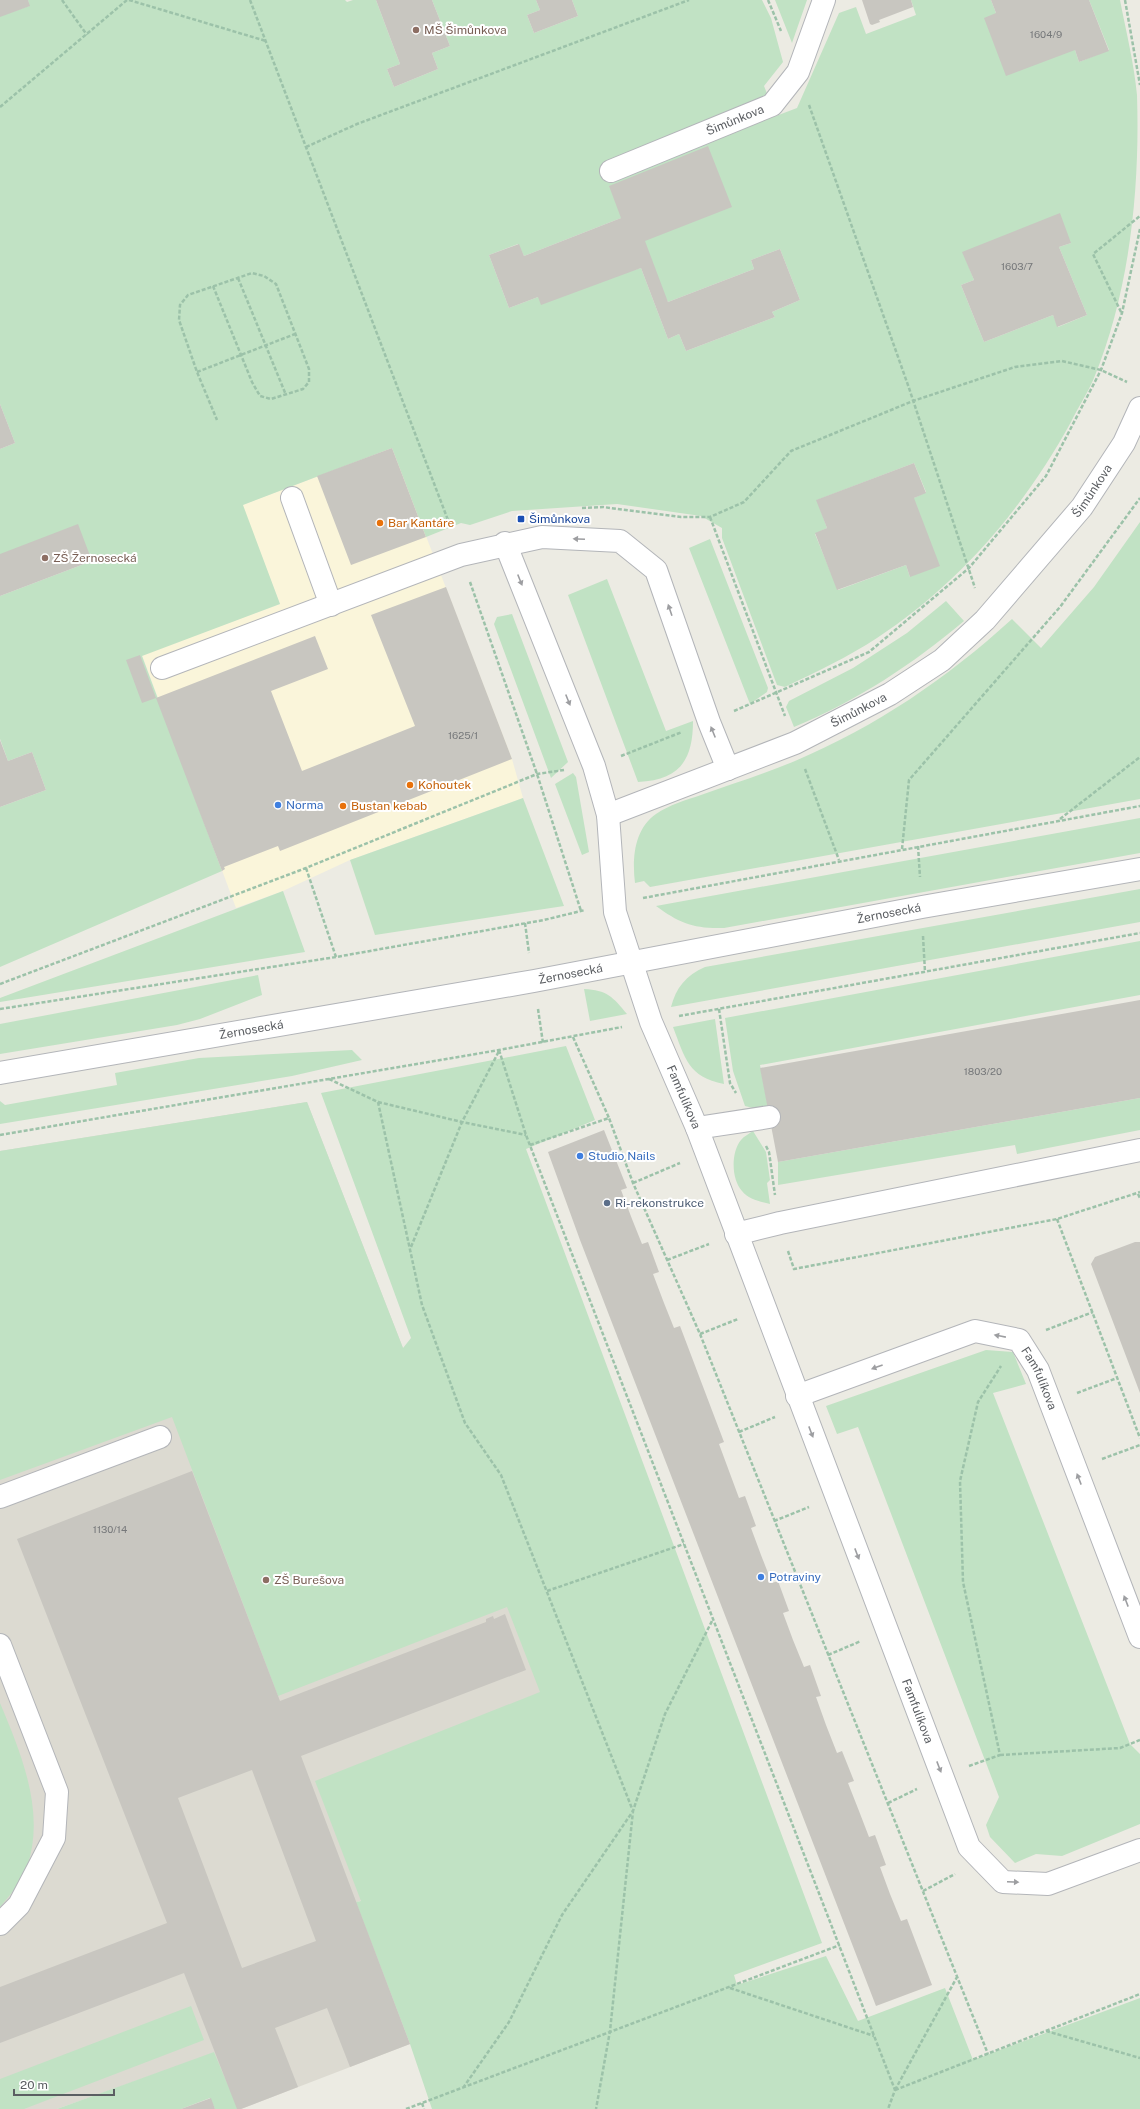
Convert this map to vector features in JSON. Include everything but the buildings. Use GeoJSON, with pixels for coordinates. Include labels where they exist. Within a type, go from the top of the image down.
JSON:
{"type":"FeatureCollection","features":[{"type":"Feature","properties":{"kind":"street","name":"Šimůnkova"},"geometry":{"type":"LineString","coordinates":[[611,171],[772,105],[798,72],[824,0]]}},
{"type":"Feature","properties":{"kind":"street","name":"Šimůnkova"},"geometry":{"type":"LineString","coordinates":[[608,815],[795,743],[890,694],[942,660],[985,620],[1082,507],[1124,443],[1140,408]]}},
{"type":"Feature","properties":{"kind":"street"},"geometry":{"type":"LineString","coordinates":[[292,498],[331,605]]}},
{"type":"Feature","properties":{"kind":"street"},"geometry":{"type":"LineString","coordinates":[[162,668],[331,605],[461,554],[505,543],[542,537],[620,541],[656,570],[709,722],[728,768]]}},
{"type":"Feature","properties":{"kind":"street"},"geometry":{"type":"LineString","coordinates":[[505,543],[594,766],[608,815],[614,903],[630,961]]}},
{"type":"Feature","properties":{"kind":"street","name":"Žernosecká"},"geometry":{"type":"LineString","coordinates":[[0,1073],[526,982],[630,961],[1140,869]]}},
{"type":"Feature","properties":{"kind":"street","name":"Famfulíkova"},"geometry":{"type":"LineString","coordinates":[[630,961],[651,1022],[697,1128],[969,1847],[1003,1882],[1048,1884],[1140,1850]]}},
{"type":"Feature","properties":{"kind":"street"},"geometry":{"type":"LineString","coordinates":[[697,1128],[769,1117]]}},
{"type":"Feature","properties":{"kind":"street"},"geometry":{"type":"LineString","coordinates":[[736,1234],[780,1223],[1140,1150]]}},
{"type":"Feature","properties":{"kind":"street","name":"Famfulíkova"},"geometry":{"type":"LineString","coordinates":[[799,1401],[975,1331],[1019,1340],[1038,1370],[1140,1637]]}},
{"type":"Feature","properties":{"kind":"street"},"geometry":{"type":"LineString","coordinates":[[0,1497],[160,1437]]}},
{"type":"Feature","properties":{"kind":"street"},"geometry":{"type":"LineString","coordinates":[[0,1645],[57,1792],[54,1838],[19,1905],[0,1924]]}},
{"type":"Feature","properties":{"kind":"path"},"geometry":{"type":"LineString","coordinates":[[62,0],[87,35]]}},
{"type":"Feature","properties":{"kind":"path"},"geometry":{"type":"LineString","coordinates":[[0,107],[128,0],[266,41]]}},
{"type":"Feature","properties":{"kind":"path"},"geometry":{"type":"LineString","coordinates":[[250,0],[461,554],[537,774],[581,911]]}},
{"type":"Feature","properties":{"kind":"path"},"geometry":{"type":"LineString","coordinates":[[306,147],[357,124],[690,0]]}},
{"type":"Feature","properties":{"kind":"path"},"geometry":{"type":"LineString","coordinates":[[1125,0],[1140,85]]}},
{"type":"Feature","properties":{"kind":"path"},"geometry":{"type":"LineString","coordinates":[[798,72],[913,401],[985,620]]}},
{"type":"Feature","properties":{"kind":"path"},"geometry":{"type":"LineString","coordinates":[[1122,313],[1093,254],[1140,216]]}},
{"type":"Feature","properties":{"kind":"path"},"geometry":{"type":"LineString","coordinates":[[0,984],[306,868],[537,774],[594,766],[709,722],[869,652],[969,568],[1046,476],[1101,370],[1122,313],[1140,229]]}},
{"type":"Feature","properties":{"kind":"path"},"geometry":{"type":"LineString","coordinates":[[213,286],[252,382],[260,396],[272,399],[303,389],[310,382],[310,370],[276,284],[264,276],[252,272],[238,278],[213,286],[188,295],[180,305],[179,320],[197,372],[217,420]]}},
{"type":"Feature","properties":{"kind":"path"},"geometry":{"type":"LineString","coordinates":[[238,278],[267,345],[286,395]]}},
{"type":"Feature","properties":{"kind":"path"},"geometry":{"type":"LineString","coordinates":[[197,372],[296,334]]}},
{"type":"Feature","properties":{"kind":"path"},"geometry":{"type":"LineString","coordinates":[[580,508],[603,507],[681,517],[710,517],[744,502],[791,451],[913,401],[1016,367],[1062,361],[1101,370],[1134,385]]}},
{"type":"Feature","properties":{"kind":"path"},"geometry":{"type":"LineString","coordinates":[[902,849],[910,780],[1060,607],[1140,498]]}},
{"type":"Feature","properties":{"kind":"path"},"geometry":{"type":"LineString","coordinates":[[710,517],[838,860]]}},
{"type":"Feature","properties":{"kind":"path"},"geometry":{"type":"LineString","coordinates":[[1060,820],[1140,756]]}},
{"type":"Feature","properties":{"kind":"path"},"geometry":{"type":"LineString","coordinates":[[0,1009],[336,957],[544,920],[614,903],[838,860],[1140,806]]}},
{"type":"Feature","properties":{"kind":"path"},"geometry":{"type":"LineString","coordinates":[[306,868],[336,957]]}},
{"type":"Feature","properties":{"kind":"path"},"geometry":{"type":"LineString","coordinates":[[673,1017],[1140,933]]}},
{"type":"Feature","properties":{"kind":"path"},"geometry":{"type":"LineString","coordinates":[[0,1135],[329,1080],[624,1027]]}},
{"type":"Feature","properties":{"kind":"path"},"geometry":{"type":"LineString","coordinates":[[573,1037],[609,1118],[633,1183],[700,1334],[988,2054]]}},
{"type":"Feature","properties":{"kind":"path"},"geometry":{"type":"LineString","coordinates":[[410,1248],[462,1122],[499,1050]]}},
{"type":"Feature","properties":{"kind":"path"},"geometry":{"type":"LineString","coordinates":[[499,1050],[526,1135],[895,2090]]}},
{"type":"Feature","properties":{"kind":"path"},"geometry":{"type":"LineString","coordinates":[[329,1080],[378,1102],[462,1122],[526,1135]]}},
{"type":"Feature","properties":{"kind":"path"},"geometry":{"type":"LineString","coordinates":[[378,1102],[422,1305],[465,1423],[501,1475],[633,1811]]}},
{"type":"Feature","properties":{"kind":"path"},"geometry":{"type":"LineString","coordinates":[[530,1145],[609,1118]]}},
{"type":"Feature","properties":{"kind":"path"},"geometry":{"type":"LineString","coordinates":[[633,1183],[705,1152]]}},
{"type":"Feature","properties":{"kind":"path"},"geometry":{"type":"LineString","coordinates":[[780,1223],[794,1270],[1057,1219],[1139,1193],[1140,1198]]}},
{"type":"Feature","properties":{"kind":"path"},"geometry":{"type":"LineString","coordinates":[[1057,1219],[1140,1438]]}},
{"type":"Feature","properties":{"kind":"path"},"geometry":{"type":"LineString","coordinates":[[667,1260],[736,1234]]}},
{"type":"Feature","properties":{"kind":"path"},"geometry":{"type":"LineString","coordinates":[[1000,1755],[963,1582],[960,1481],[978,1402],[1019,1340],[1093,1312]]}},
{"type":"Feature","properties":{"kind":"path"},"geometry":{"type":"LineString","coordinates":[[700,1334],[738,1320]]}},
{"type":"Feature","properties":{"kind":"path"},"geometry":{"type":"LineString","coordinates":[[1050,1403],[1118,1378]]}},
{"type":"Feature","properties":{"kind":"path"},"geometry":{"type":"LineString","coordinates":[[739,1432],[799,1401]]}},
{"type":"Feature","properties":{"kind":"path"},"geometry":{"type":"LineString","coordinates":[[1075,1468],[1140,1445]]}},
{"type":"Feature","properties":{"kind":"path"},"geometry":{"type":"LineString","coordinates":[[774,1521],[835,1496]]}},
{"type":"Feature","properties":{"kind":"path"},"geometry":{"type":"LineString","coordinates":[[547,1591],[684,1544]]}},
{"type":"Feature","properties":{"kind":"path"},"geometry":{"type":"LineString","coordinates":[[596,2109],[610,2031],[633,1811],[665,1714],[713,1618]]}},
{"type":"Feature","properties":{"kind":"path"},"geometry":{"type":"LineString","coordinates":[[828,1655],[887,1631]]}},
{"type":"Feature","properties":{"kind":"path"},"geometry":{"type":"LineString","coordinates":[[942,1776],[1000,1755],[1120,1748],[1140,1740]]}},
{"type":"Feature","properties":{"kind":"path"},"geometry":{"type":"LineString","coordinates":[[463,2088],[509,2022],[562,1915],[633,1811]]}},
{"type":"Feature","properties":{"kind":"path"},"geometry":{"type":"LineString","coordinates":[[923,1891],[982,1860]]}},
{"type":"Feature","properties":{"kind":"path"},"geometry":{"type":"LineString","coordinates":[[406,2109],[610,2031],[730,1988],[840,1945]]}},
{"type":"Feature","properties":{"kind":"path"},"geometry":{"type":"LineString","coordinates":[[888,2109],[895,2090],[957,1977]]}},
{"type":"Feature","properties":{"kind":"path"},"geometry":{"type":"LineString","coordinates":[[730,1988],[874,2036]]}},
{"type":"Feature","properties":{"kind":"path"},"geometry":{"type":"LineString","coordinates":[[895,2090],[1140,1994]]}},
{"type":"Feature","properties":{"kind":"path"},"geometry":{"type":"LineString","coordinates":[[1046,2031],[1140,2058]]}},
{"type":"Feature","properties":{"kind":"path"},"geometry":{"type":"LineString","coordinates":[[422,2103],[424,2109]]}},
{"type":"Feature","properties":{"kind":"shaded area"},"geometry":{"type":"Polygon","coordinates":[[[392,448],[512,759],[523,798],[350,860],[283,891],[236,908],[142,655],[280,604],[242,505],[392,448]]]}},
{"type":"Feature","properties":{"kind":"shaded area","name":"ZŠ Burešova"},"geometry":{"type":"Polygon","coordinates":[[[307,1102],[403,1348],[620,1808],[357,1902],[410,2044],[241,2109],[237,2109],[214,2053],[57,2109],[0,2109],[0,1151],[307,1102]]]}},
{"type":"Feature","properties":{"kind":"green space"},"geometry":{"type":"Polygon","coordinates":[[[28,0],[345,0],[347,2],[353,0],[376,0],[400,64],[387,69],[394,87],[438,69],[432,53],[450,46],[432,0],[536,0],[540,10],[527,15],[534,33],[578,16],[572,0],[762,0],[771,18],[783,62],[764,86],[776,116],[797,108],[839,13],[856,7],[866,34],[916,15],[911,0],[991,0],[996,13],[1075,50],[1079,62],[1109,50],[1089,0],[1120,0],[1136,83],[1137,166],[1130,239],[1124,275],[1106,344],[1092,384],[1053,454],[1011,514],[962,569],[907,617],[877,638],[855,652],[785,687],[777,685],[722,538],[722,528],[701,516],[617,504],[512,511],[470,525],[461,523],[426,537],[392,448],[243,505],[280,604],[142,656],[222,871],[0,967],[0,807],[46,790],[32,752],[8,761],[0,739],[0,596],[92,561],[0,554],[0,449],[15,443],[0,404],[0,16],[29,6],[28,0]],[[621,218],[524,256],[518,244],[489,255],[509,308],[538,297],[641,268],[668,339],[679,334],[686,351],[775,317],[772,312],[800,300],[780,249],[751,260],[754,269],[668,302],[621,218]],[[1071,243],[963,252],[974,280],[961,285],[984,342],[1053,315],[1058,327],[1087,315],[1059,247],[1071,243]],[[914,463],[817,500],[827,528],[815,534],[838,590],[906,565],[910,577],[914,498],[926,492],[914,463]]]}},
{"type":"Feature","properties":{"kind":"green space"},"geometry":{"type":"Polygon","coordinates":[[[775,0],[807,0],[792,43],[775,0]]]}},
{"type":"Feature","properties":{"kind":"green space"},"geometry":{"type":"Polygon","coordinates":[[[1140,522],[1140,799],[650,887],[644,881],[635,883],[634,864],[636,845],[639,836],[649,820],[661,811],[672,805],[795,761],[882,717],[962,662],[1012,619],[1041,648],[1094,587],[1140,522]]]}},
{"type":"Feature","properties":{"kind":"green space"},"geometry":{"type":"Polygon","coordinates":[[[710,539],[768,688],[767,692],[750,704],[689,548],[710,539]]]}},
{"type":"Feature","properties":{"kind":"green space"},"geometry":{"type":"Polygon","coordinates":[[[607,579],[666,731],[693,721],[690,747],[686,757],[681,766],[664,777],[638,782],[568,595],[607,579]]]}},
{"type":"Feature","properties":{"kind":"green space"},"geometry":{"type":"Polygon","coordinates":[[[946,601],[964,621],[945,637],[884,680],[840,706],[794,727],[786,707],[789,701],[853,668],[907,633],[946,601]]]}},
{"type":"Feature","properties":{"kind":"green space"},"geometry":{"type":"Polygon","coordinates":[[[512,614],[568,762],[551,778],[494,624],[497,617],[512,614]]]}},
{"type":"Feature","properties":{"kind":"green space"},"geometry":{"type":"Polygon","coordinates":[[[573,773],[576,777],[589,852],[582,855],[555,784],[573,773]]]}},
{"type":"Feature","properties":{"kind":"green space"},"geometry":{"type":"Polygon","coordinates":[[[523,798],[564,906],[375,935],[350,860],[523,798]]]}},
{"type":"Feature","properties":{"kind":"green space"},"geometry":{"type":"Polygon","coordinates":[[[1140,818],[1140,853],[724,928],[687,924],[672,917],[656,906],[1140,818]]]}},
{"type":"Feature","properties":{"kind":"green space"},"geometry":{"type":"Polygon","coordinates":[[[1140,889],[1140,922],[671,1007],[679,988],[687,978],[705,967],[1140,889]]]}},
{"type":"Feature","properties":{"kind":"green space"},"geometry":{"type":"Polygon","coordinates":[[[283,891],[305,952],[0,1002],[0,998],[283,891]]]}},
{"type":"Feature","properties":{"kind":"green space"},"geometry":{"type":"Polygon","coordinates":[[[1140,941],[1140,995],[760,1065],[768,1107],[757,1109],[745,1106],[733,1071],[725,1018],[1140,941]]]}},
{"type":"Feature","properties":{"kind":"green space"},"geometry":{"type":"Polygon","coordinates":[[[258,975],[262,995],[200,1019],[177,1025],[0,1054],[0,1024],[258,975]]]}},
{"type":"Feature","properties":{"kind":"green space"},"geometry":{"type":"Polygon","coordinates":[[[584,989],[604,993],[618,1003],[627,1014],[590,1021],[584,989]]]}},
{"type":"Feature","properties":{"kind":"green space"},"geometry":{"type":"Polygon","coordinates":[[[715,1019],[724,1084],[712,1081],[695,1071],[685,1057],[673,1027],[715,1019]]]}},
{"type":"Feature","properties":{"kind":"green space"},"geometry":{"type":"Polygon","coordinates":[[[566,1046],[595,1120],[526,1149],[822,1943],[734,1975],[737,1985],[826,1956],[858,2021],[945,1988],[973,2060],[1140,1998],[1140,2109],[432,2109],[410,2044],[356,1902],[361,1901],[315,1781],[540,1692],[507,1607],[278,1696],[172,1417],[0,1480],[0,1151],[307,1102],[403,1348],[411,1338],[321,1093],[566,1046]]]}},
{"type":"Feature","properties":{"kind":"green space"},"geometry":{"type":"Polygon","coordinates":[[[352,1050],[362,1060],[292,1076],[0,1124],[0,1101],[5,1105],[117,1085],[115,1073],[199,1058],[352,1050]]]}},
{"type":"Feature","properties":{"kind":"green space"},"geometry":{"type":"Polygon","coordinates":[[[1140,1098],[1140,1130],[1017,1154],[1015,1145],[778,1185],[778,1162],[1140,1098]]]}},
{"type":"Feature","properties":{"kind":"green space"},"geometry":{"type":"Polygon","coordinates":[[[753,1131],[766,1152],[770,1180],[767,1183],[770,1204],[755,1200],[745,1194],[738,1186],[734,1173],[735,1151],[742,1139],[753,1131]]]}},
{"type":"Feature","properties":{"kind":"green space"},"geometry":{"type":"Polygon","coordinates":[[[986,1350],[1013,1352],[1026,1384],[993,1393],[1130,1744],[1140,1754],[1140,1824],[1062,1856],[1036,1854],[1015,1863],[990,1837],[986,1825],[999,1797],[858,1427],[837,1434],[826,1406],[986,1350]]]}},
{"type":"Feature","properties":{"kind":"green space"},"geometry":{"type":"Polygon","coordinates":[[[0,1703],[23,1762],[32,1804],[34,1825],[32,1846],[25,1873],[0,1907],[0,1703]]]}},
{"type":"Feature","properties":{"kind":"green space"},"geometry":{"type":"Polygon","coordinates":[[[191,2006],[204,2040],[24,2109],[0,2109],[0,2079],[191,2006]]]}},
{"type":"Feature","properties":{"kind":"green space"},"geometry":{"type":"Polygon","coordinates":[[[214,2052],[238,2109],[215,2109],[210,2098],[181,2109],[57,2109],[214,2052]]]}},
{"type":"Feature","properties":{"kind":"place","name":"MŠ Šimůnkova"},"geometry":{"type":"Point","coordinates":[416,30]}},
{"type":"Feature","properties":{"kind":"place","name":"Šimůnkova"},"geometry":{"type":"Point","coordinates":[521,519]}},
{"type":"Feature","properties":{"kind":"place","name":"Bar Kantáre"},"geometry":{"type":"Point","coordinates":[380,523]}},
{"type":"Feature","properties":{"kind":"place","name":"ZŠ Žernosecká"},"geometry":{"type":"Point","coordinates":[45,558]}},
{"type":"Feature","properties":{"kind":"place","name":"Kohoutek"},"geometry":{"type":"Point","coordinates":[410,785]}},
{"type":"Feature","properties":{"kind":"place","name":"Norma"},"geometry":{"type":"Point","coordinates":[278,805]}},
{"type":"Feature","properties":{"kind":"place","name":"Bustan kebab"},"geometry":{"type":"Point","coordinates":[343,806]}},
{"type":"Feature","properties":{"kind":"place","name":"Studio Nails"},"geometry":{"type":"Point","coordinates":[580,1156]}},
{"type":"Feature","properties":{"kind":"place","name":"Ri-rekonstrukce"},"geometry":{"type":"Point","coordinates":[607,1203]}},
{"type":"Feature","properties":{"kind":"place","name":"Potraviny"},"geometry":{"type":"Point","coordinates":[761,1577]}},
{"type":"Feature","properties":{"kind":"place","name":"ZŠ Burešova"},"geometry":{"type":"Point","coordinates":[266,1580]}}]}
